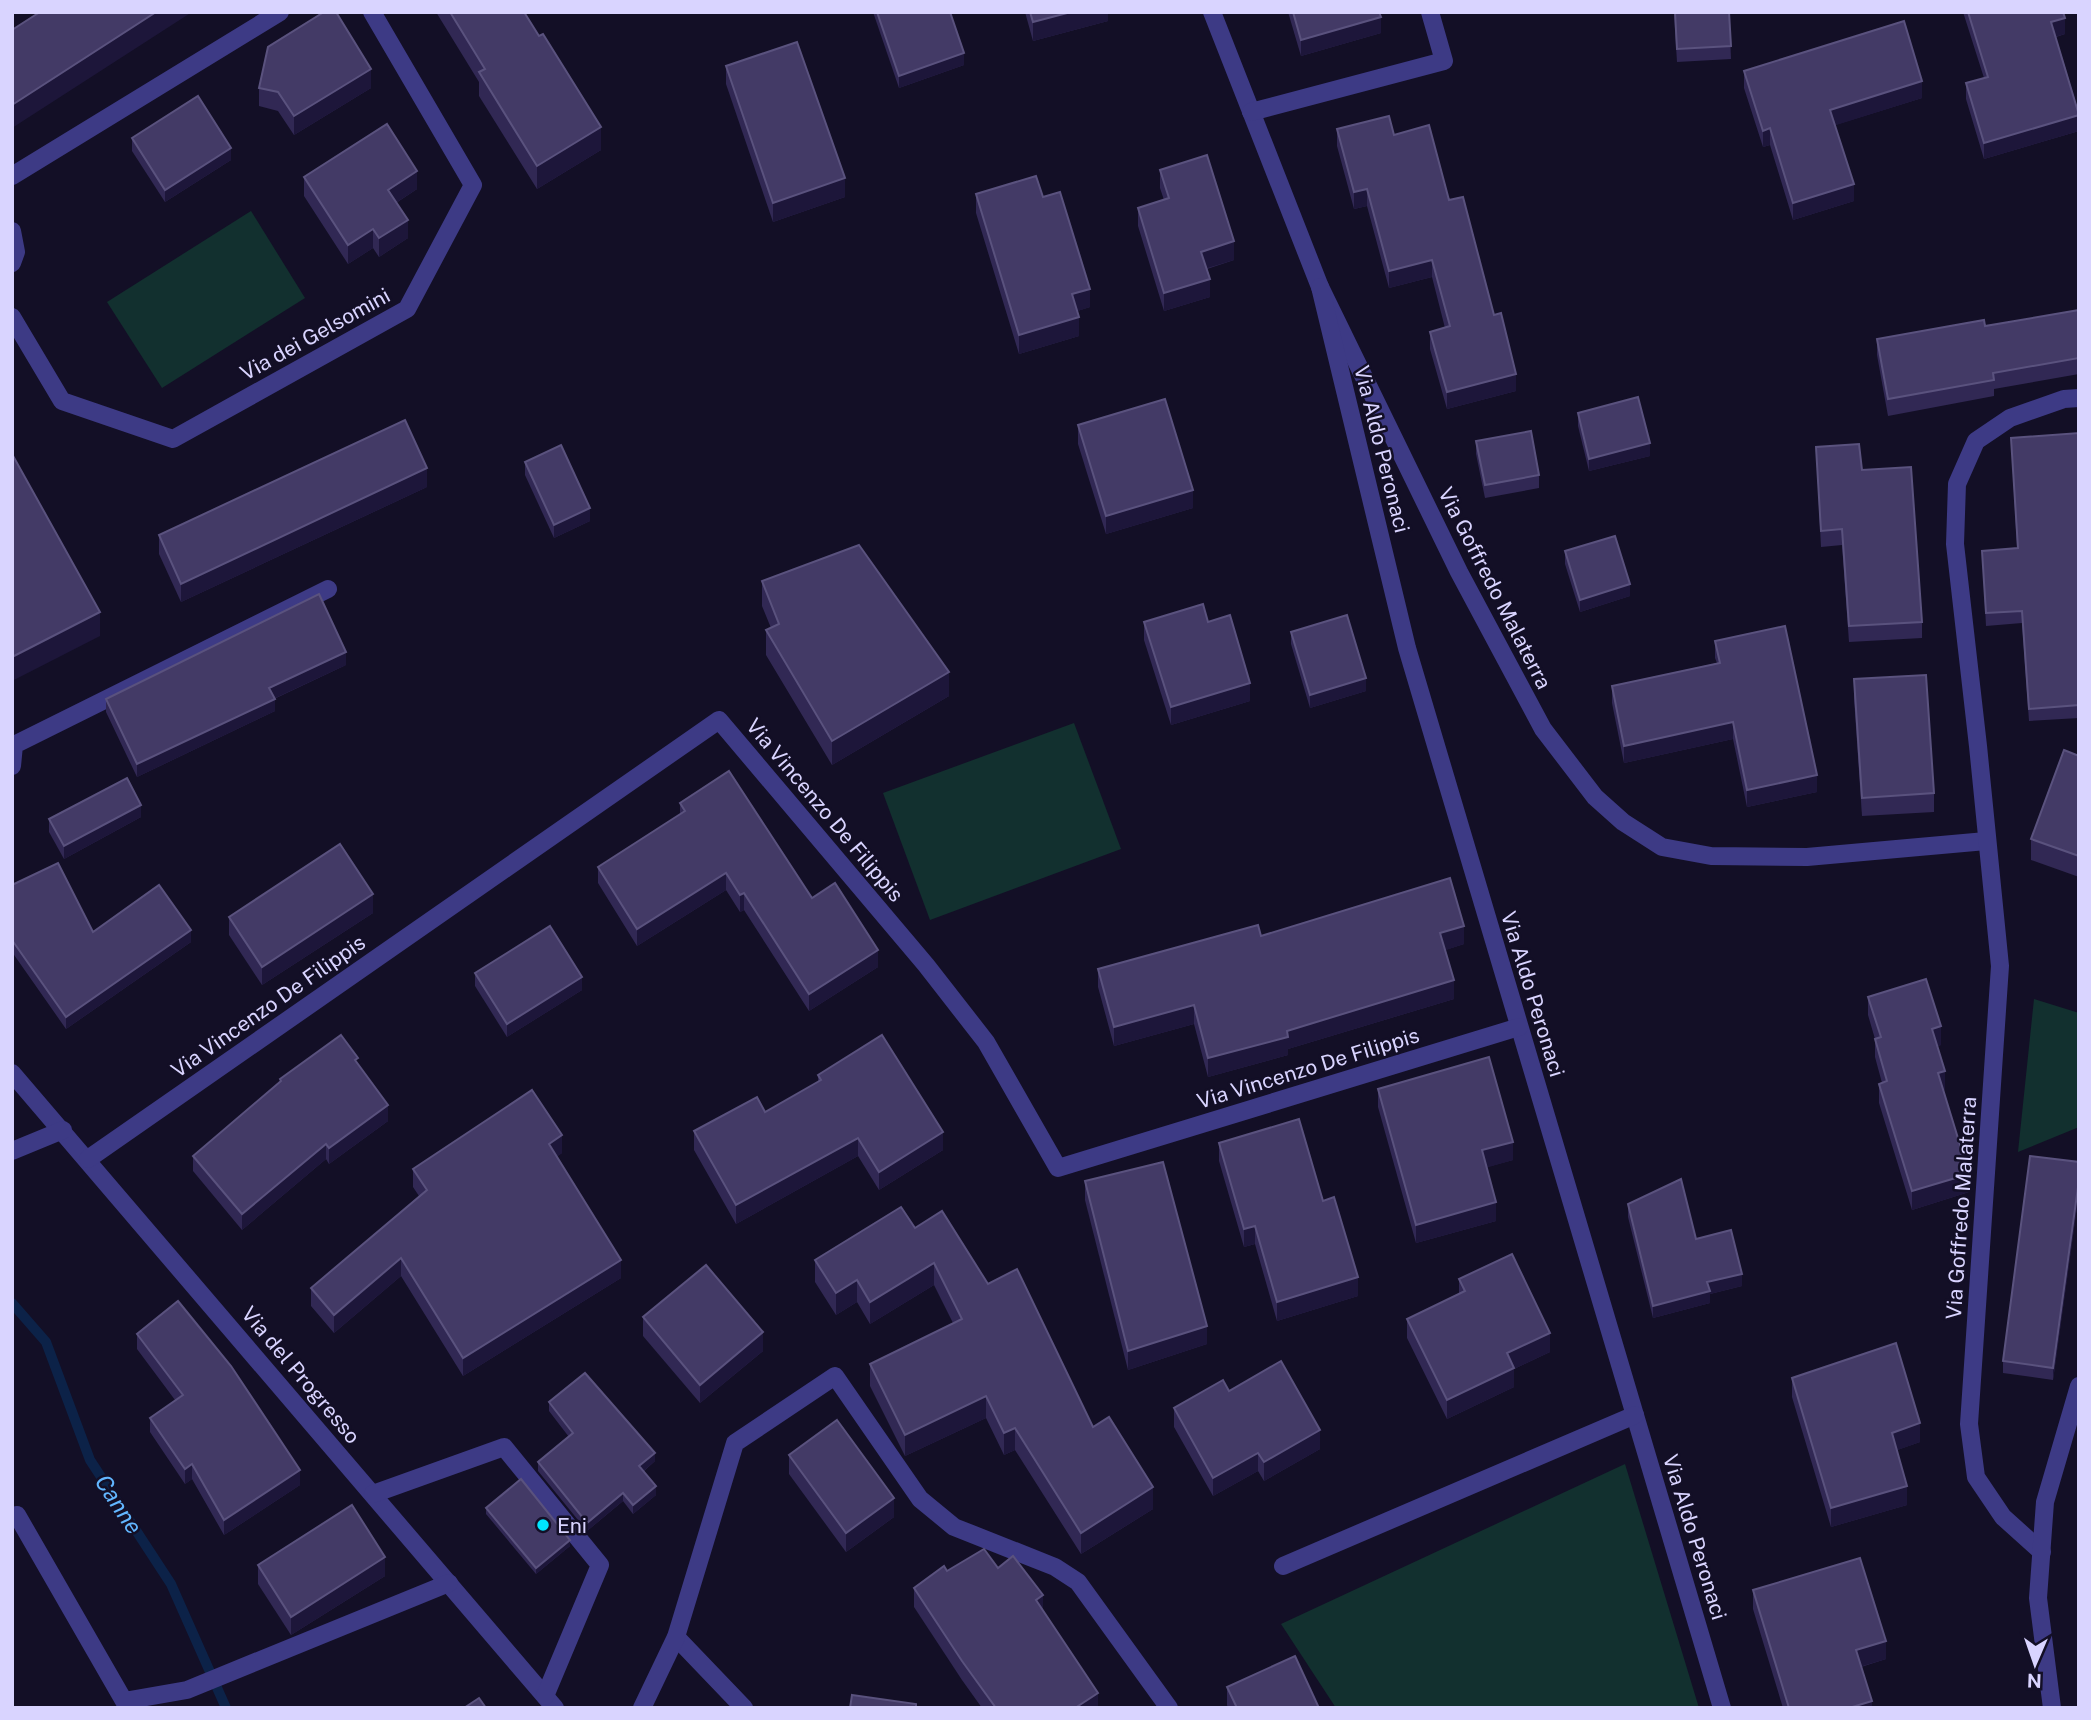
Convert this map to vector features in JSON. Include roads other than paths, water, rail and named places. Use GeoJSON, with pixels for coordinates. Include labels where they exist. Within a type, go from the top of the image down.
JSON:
{"type":"FeatureCollection","features":[{"type":"Feature","properties":{"kind":"street"},"geometry":{"type":"LineString","coordinates":[[12,176],[280,12]]}},
{"type":"Feature","properties":{"kind":"street","name":"Via dei Gelsomini"},"geometry":{"type":"LineString","coordinates":[[12,317],[62,401],[173,439],[407,309],[473,185],[372,12]]}},
{"type":"Feature","properties":{"kind":"street","name":"Via Goffredo Malaterra"},"geometry":{"type":"LineString","coordinates":[[1212,12],[1320,288],[1459,572],[1543,729],[1595,797],[1623,822],[1662,847],[1711,856],[1807,857],[1986,841]]}},
{"type":"Feature","properties":{"kind":"street"},"geometry":{"type":"LineString","coordinates":[[1251,112],[1444,61],[1430,12]]}},
{"type":"Feature","properties":{"kind":"street"},"geometry":{"type":"LineString","coordinates":[[12,231],[16,252],[12,264]]}},
{"type":"Feature","properties":{"kind":"street","name":"Via Aldo Peronaci"},"geometry":{"type":"LineString","coordinates":[[1320,288],[1407,649],[1722,1708]]}},
{"type":"Feature","properties":{"kind":"street","name":"Via Goffredo Malaterra"},"geometry":{"type":"LineString","coordinates":[[2042,1552],[2003,1517],[1976,1477],[1969,1424],[2000,966],[1955,544],[1957,484],[1976,442],[2010,418],[2063,399],[2079,398]]}},
{"type":"Feature","properties":{"kind":"street"},"geometry":{"type":"LineString","coordinates":[[12,766],[14,745],[328,589]]}},
{"type":"Feature","properties":{"kind":"street","name":"Via Vincenzo De Filippis"},"geometry":{"type":"LineString","coordinates":[[88,1159],[719,720],[926,965],[986,1042],[1058,1168],[1519,1027]]}},
{"type":"Feature","properties":{"kind":"street","name":"Via del Progresso"},"geometry":{"type":"LineString","coordinates":[[12,1073],[550,1702]]}},
{"type":"Feature","properties":{"kind":"street"},"geometry":{"type":"LineString","coordinates":[[12,1151],[63,1130]]}},
{"type":"Feature","properties":{"kind":"street"},"geometry":{"type":"LineString","coordinates":[[642,1708],[676,1637],[735,1443],[835,1376],[920,1499],[954,1527],[1055,1567],[1078,1582],[1164,1706]]}},
{"type":"Feature","properties":{"kind":"street"},"geometry":{"type":"LineString","coordinates":[[2052,1708],[2038,1598],[2045,1502],[2079,1387]]}},
{"type":"Feature","properties":{"kind":"street"},"geometry":{"type":"LineString","coordinates":[[1283,1566],[1635,1415]]}},
{"type":"Feature","properties":{"kind":"street"},"geometry":{"type":"LineString","coordinates":[[373,1494],[504,1447],[600,1565],[550,1702]]}},
{"type":"Feature","properties":{"kind":"street"},"geometry":{"type":"LineString","coordinates":[[17,1515],[124,1701],[187,1690],[449,1583]]}},
{"type":"Feature","properties":{"kind":"street"},"geometry":{"type":"LineString","coordinates":[[676,1637],[744,1708]]}},
{"type":"Feature","properties":{"kind":"waterway","name":"Canne"},"geometry":{"type":"LineString","coordinates":[[12,1303],[46,1342],[90,1460],[171,1584],[226,1708]]}},
{"type":"Feature","properties":{"kind":"place","name":"Eni"},"geometry":{"type":"Point","coordinates":[543,1525]}}]}
